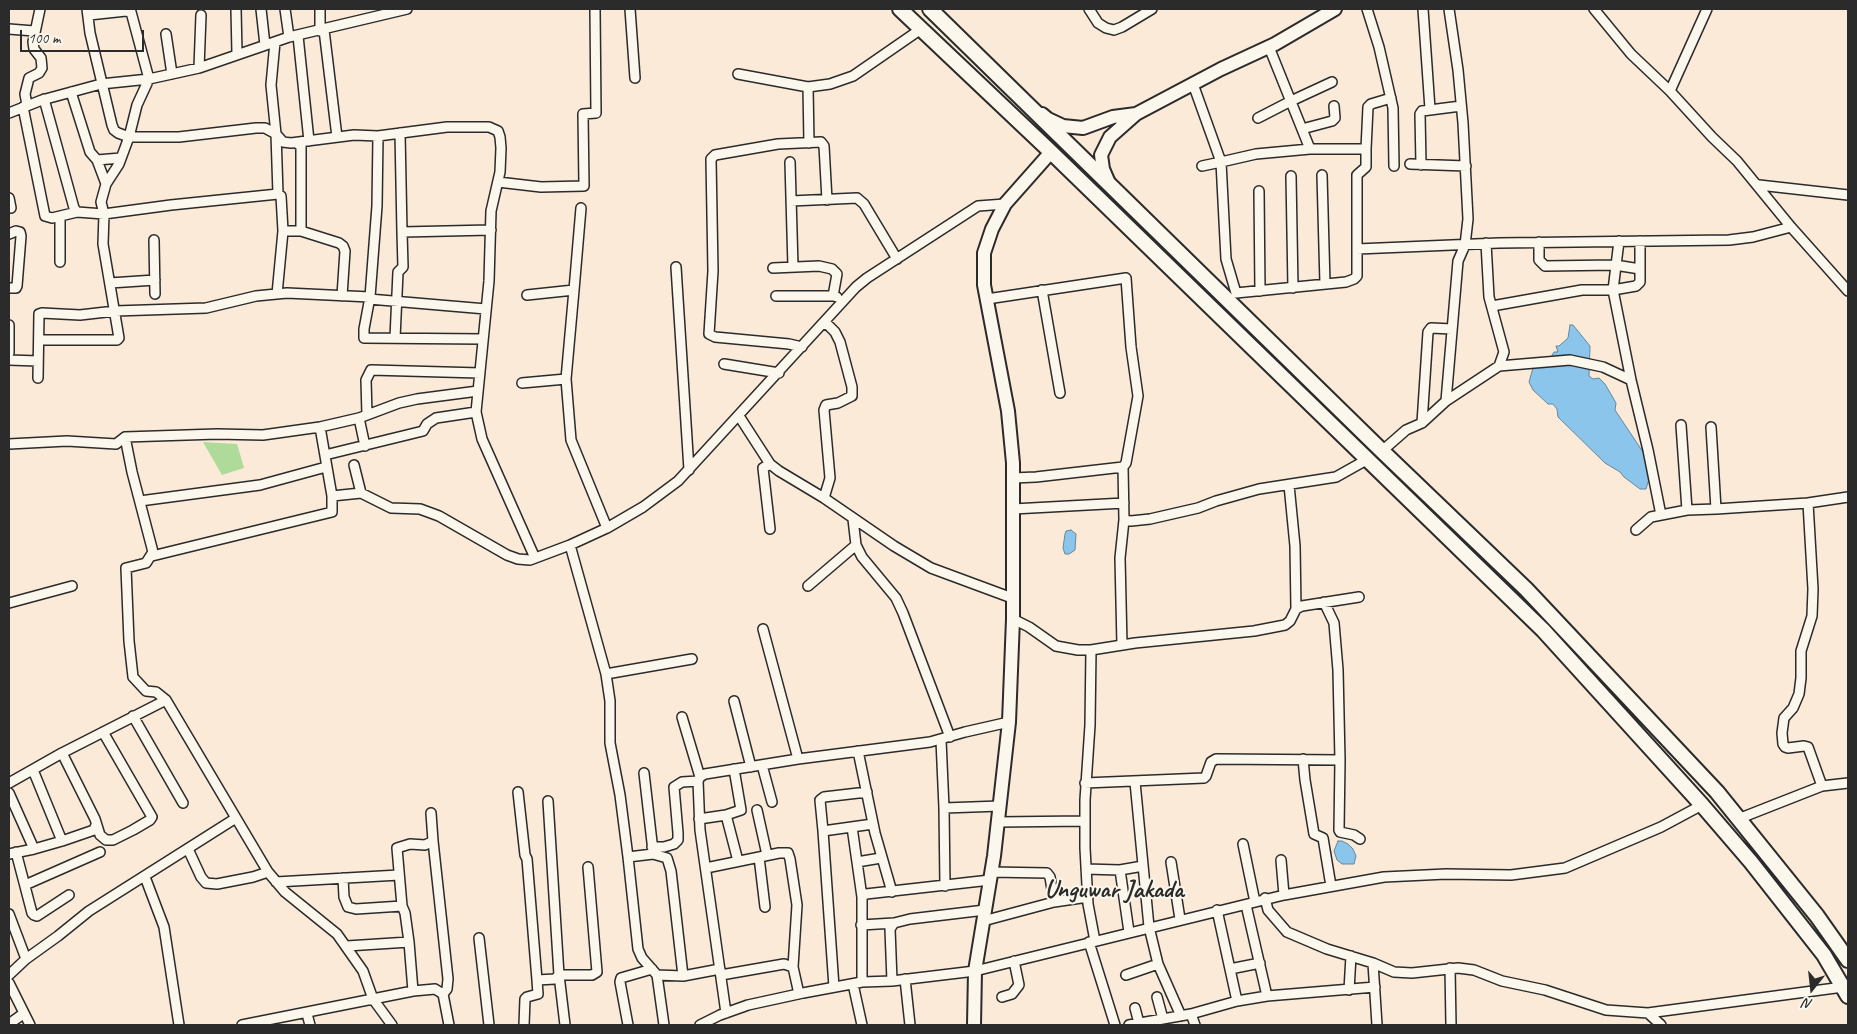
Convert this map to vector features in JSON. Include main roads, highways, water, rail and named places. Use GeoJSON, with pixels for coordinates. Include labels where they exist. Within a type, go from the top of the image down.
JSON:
{"type":"FeatureCollection","features":[{"type":"Feature","properties":{"kind":"main road"},"geometry":{"type":"LineString","coordinates":[[900,9],[1051,152],[1543,630],[1702,805],[1751,862],[1824,955],[1846,992]]}},
{"type":"Feature","properties":{"kind":"main road"},"geometry":{"type":"LineString","coordinates":[[930,9],[1382,451],[1526,589],[1716,792],[1817,916],[1848,960]]}},
{"type":"Feature","properties":{"kind":"water"},"geometry":{"type":"Polygon","coordinates":[[[1570,325],[1573,325],[1590,346],[1589,376],[1593,379],[1599,378],[1605,384],[1616,403],[1615,410],[1645,455],[1649,479],[1646,489],[1640,489],[1620,472],[1605,463],[1558,417],[1557,409],[1553,404],[1548,404],[1533,390],[1529,382],[1535,365],[1551,357],[1554,352],[1558,352],[1556,346],[1559,346],[1568,338],[1570,325]]]}},
{"type":"Feature","properties":{"kind":"water"},"geometry":{"type":"Polygon","coordinates":[[[1071,530],[1076,534],[1075,550],[1065,554],[1063,548],[1065,534],[1066,531],[1071,530]]]}},
{"type":"Feature","properties":{"kind":"water"},"geometry":{"type":"Polygon","coordinates":[[[1338,841],[1348,844],[1353,849],[1356,856],[1354,864],[1342,864],[1337,860],[1334,851],[1338,841]]]}},
{"type":"Feature","properties":{"kind":"district","name":"Unguwar Jakada"},"geometry":{"type":"Point","coordinates":[1114,890]}}]}
